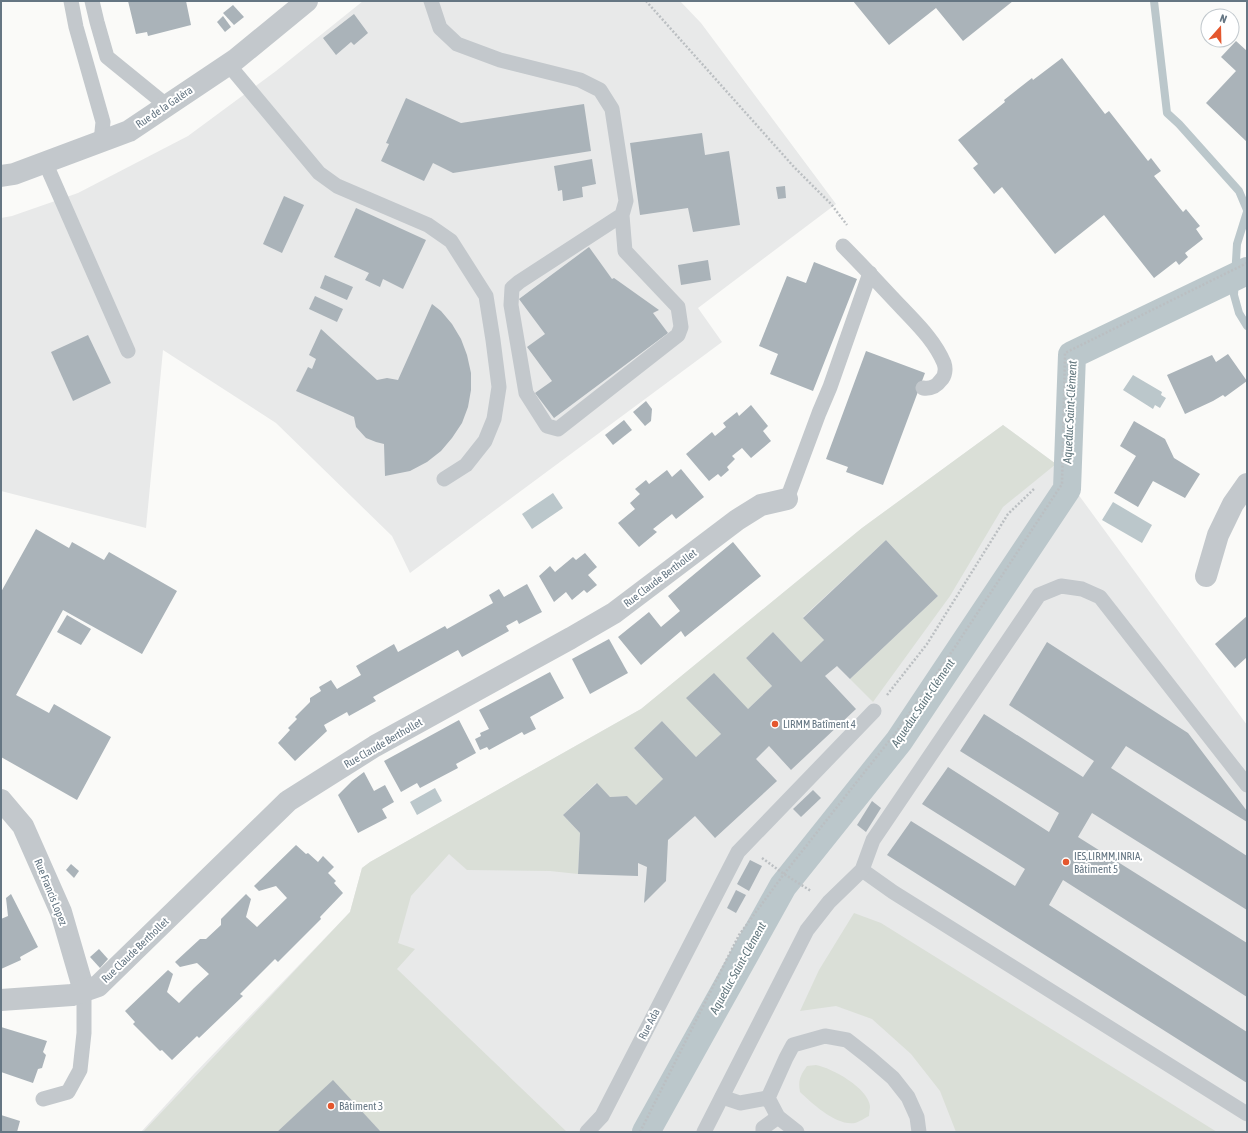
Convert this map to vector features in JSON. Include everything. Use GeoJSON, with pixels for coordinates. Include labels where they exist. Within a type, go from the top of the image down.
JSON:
{"type":"FeatureCollection","features":[{"type":"Feature","properties":{"kind":"street","name":"Rue de la Galéra"},"geometry":{"type":"LineString","coordinates":[[1,176],[14,174],[129,131],[228,64],[307,1]]}},
{"type":"Feature","properties":{"kind":"street"},"geometry":{"type":"LineString","coordinates":[[1206,576],[1218,535],[1233,504],[1247,484]]}},
{"type":"Feature","properties":{"kind":"street","name":"Rue Claude Berthollet"},"geometry":{"type":"LineString","coordinates":[[1,1000],[72,995],[98,986],[288,801],[376,746],[614,613],[737,520],[760,505],[787,499]]}},
{"type":"Feature","properties":{"kind":"street","name":"Rue Francis Lopez"},"geometry":{"type":"LineString","coordinates":[[1,800],[23,826],[61,912],[84,991]]}},
{"type":"Feature","properties":{"kind":"lane"},"geometry":{"type":"LineString","coordinates":[[71,1],[76,28],[103,122],[101,141]]}},
{"type":"Feature","properties":{"kind":"lane"},"geometry":{"type":"LineString","coordinates":[[92,1],[107,57],[166,105]]}},
{"type":"Feature","properties":{"kind":"lane"},"geometry":{"type":"LineString","coordinates":[[431,1],[440,28],[457,44],[500,60],[580,80],[600,90],[612,109],[626,202],[622,215],[625,251],[678,307],[681,327],[678,336],[558,429],[547,426],[526,393],[511,305],[512,288],[622,215]]}},
{"type":"Feature","properties":{"kind":"lane"},"geometry":{"type":"LineString","coordinates":[[228,64],[320,173],[337,186],[428,225],[451,241],[486,296],[499,386],[494,419],[485,440],[466,465],[444,479]]}},
{"type":"Feature","properties":{"kind":"lane"},"geometry":{"type":"LineString","coordinates":[[45,162],[128,351]]}},
{"type":"Feature","properties":{"kind":"lane"},"geometry":{"type":"LineString","coordinates":[[843,246],[924,331],[938,351],[944,364],[945,371],[943,378],[939,384],[934,387],[923,388]]}},
{"type":"Feature","properties":{"kind":"lane"},"geometry":{"type":"LineString","coordinates":[[787,499],[819,412],[830,387],[870,273]]}},
{"type":"Feature","properties":{"kind":"lane"},"geometry":{"type":"LineString","coordinates":[[704,1132],[807,930],[829,902],[862,870],[873,840],[1039,595],[1061,586],[1082,589],[1100,597],[1247,786]]}},
{"type":"Feature","properties":{"kind":"lane","name":"Rue Ada"},"geometry":{"type":"LineString","coordinates":[[587,1132],[602,1116],[738,852],[874,711]]}},
{"type":"Feature","properties":{"kind":"lane"},"geometry":{"type":"LineString","coordinates":[[862,870],[900,896],[1247,1114]]}},
{"type":"Feature","properties":{"kind":"lane"},"geometry":{"type":"LineString","coordinates":[[43,1099],[68,1092],[80,1070],[84,1033],[84,991]]}},
{"type":"Feature","properties":{"kind":"lane"},"geometry":{"type":"LineString","coordinates":[[768,1098],[793,1045],[825,1036],[847,1040],[893,1078],[908,1097],[917,1117],[918,1132]]}},
{"type":"Feature","properties":{"kind":"lane"},"geometry":{"type":"LineString","coordinates":[[722,1097],[740,1103],[768,1098]]}},
{"type":"Feature","properties":{"kind":"lane"},"geometry":{"type":"LineString","coordinates":[[768,1098],[778,1117],[797,1132]]}},
{"type":"Feature","properties":{"kind":"lane"},"geometry":{"type":"LineString","coordinates":[[763,1132],[763,1128],[778,1117]]}},
{"type":"Feature","properties":{"kind":"path"},"geometry":{"type":"LineString","coordinates":[[646,1],[794,167],[831,204],[848,227]]}},
{"type":"Feature","properties":{"kind":"path"},"geometry":{"type":"LineString","coordinates":[[640,1132],[739,935],[784,874],[897,731],[957,644],[1062,484],[1065,353],[1247,263]]}},
{"type":"Feature","properties":{"kind":"path"},"geometry":{"type":"LineString","coordinates":[[874,711],[927,644],[1008,514],[1035,488]]}},
{"type":"Feature","properties":{"kind":"path"},"geometry":{"type":"LineString","coordinates":[[744,845],[784,874],[812,891]]}},
{"type":"Feature","properties":{"kind":"shaded area"},"geometry":{"type":"Polygon","coordinates":[[[363,1],[680,1],[701,23],[836,204],[698,308],[722,342],[410,573],[392,536],[276,423],[163,350],[146,528],[1,491],[1,218],[12,216],[78,193],[188,136],[276,71],[363,1]]]}},
{"type":"Feature","properties":{"kind":"shaded area"},"geometry":{"type":"Polygon","coordinates":[[[1133,375],[1162,392],[1161,395],[1166,398],[1160,408],[1155,405],[1153,409],[1123,390],[1133,375]]]}},
{"type":"Feature","properties":{"kind":"shaded area"},"geometry":{"type":"Polygon","coordinates":[[[1003,425],[1056,464],[1247,725],[1247,1132],[141,1132],[194,1074],[350,912],[362,868],[370,862],[641,709],[862,528],[1003,425]]]}},
{"type":"Feature","properties":{"kind":"shaded area"},"geometry":{"type":"Polygon","coordinates":[[[1003,425],[1056,464],[1003,507],[950,596],[873,702],[850,679],[938,596],[886,540],[803,617],[824,640],[801,662],[773,632],[746,658],[772,686],[748,709],[687,698],[721,734],[696,757],[662,721],[634,748],[663,779],[636,805],[627,796],[610,797],[596,783],[563,815],[580,833],[578,874],[550,871],[467,870],[449,854],[411,896],[398,943],[415,949],[397,969],[567,1132],[381,1132],[333,1081],[277,1132],[143,1132],[350,912],[362,868],[370,862],[641,709],[862,528],[1003,425]]]}},
{"type":"Feature","properties":{"kind":"shaded area"},"geometry":{"type":"Polygon","coordinates":[[[553,493],[563,508],[532,529],[522,514],[553,493]]]}},
{"type":"Feature","properties":{"kind":"shaded area"},"geometry":{"type":"Polygon","coordinates":[[[1113,502],[1152,525],[1142,543],[1102,520],[1113,502]]]}},
{"type":"Feature","properties":{"kind":"shaded area"},"geometry":{"type":"Polygon","coordinates":[[[435,788],[442,801],[417,815],[410,802],[435,788]]]}},
{"type":"Feature","properties":{"kind":"shaded area"},"geometry":{"type":"Polygon","coordinates":[[[854,913],[881,923],[1217,1132],[956,1132],[940,1091],[911,1054],[872,1019],[836,1006],[800,1011],[819,970],[854,913]]]}},
{"type":"Feature","properties":{"kind":"shaded area"},"geometry":{"type":"Polygon","coordinates":[[[816,1065],[840,1075],[863,1092],[868,1099],[870,1106],[869,1116],[855,1123],[840,1121],[825,1113],[800,1092],[799,1081],[807,1066],[816,1065]]]}},
{"type":"Feature","properties":{"kind":"building"},"geometry":{"type":"Polygon","coordinates":[[[128,1],[186,1],[191,25],[148,36],[147,32],[136,34],[128,1]]]}},
{"type":"Feature","properties":{"kind":"building"},"geometry":{"type":"Polygon","coordinates":[[[853,1],[1013,1],[963,41],[936,8],[889,45],[853,1]]]}},
{"type":"Feature","properties":{"kind":"building"},"geometry":{"type":"Polygon","coordinates":[[[233,5],[244,17],[234,25],[223,13],[233,5]]]}},
{"type":"Feature","properties":{"kind":"building"},"geometry":{"type":"Polygon","coordinates":[[[354,14],[368,33],[354,45],[351,42],[336,55],[323,38],[354,14]]]}},
{"type":"Feature","properties":{"kind":"building"},"geometry":{"type":"Polygon","coordinates":[[[223,16],[231,27],[225,32],[217,22],[223,16]]]}},
{"type":"Feature","properties":{"kind":"building"},"geometry":{"type":"Polygon","coordinates":[[[1240,45],[1247,51],[1247,142],[1206,103],[1236,71],[1221,57],[1229,48],[1240,48],[1240,45]]]}},
{"type":"Feature","properties":{"kind":"building"},"geometry":{"type":"Polygon","coordinates":[[[1062,58],[1105,114],[1109,111],[1148,161],[1151,158],[1161,171],[1154,176],[1183,212],[1186,209],[1200,226],[1196,229],[1203,239],[1185,253],[1188,257],[1179,265],[1176,261],[1154,278],[1104,215],[1055,254],[1002,187],[994,194],[973,168],[978,164],[958,140],[1005,102],[1004,100],[1032,78],[1033,80],[1062,58]]]}},
{"type":"Feature","properties":{"kind":"building"},"geometry":{"type":"Polygon","coordinates":[[[406,98],[461,123],[584,104],[591,151],[453,173],[433,163],[424,181],[381,161],[389,144],[386,143],[406,98]]]}},
{"type":"Feature","properties":{"kind":"building"},"geometry":{"type":"Polygon","coordinates":[[[702,133],[705,155],[729,151],[740,225],[693,232],[688,208],[640,215],[630,143],[702,133]]]}},
{"type":"Feature","properties":{"kind":"building"},"geometry":{"type":"Polygon","coordinates":[[[592,159],[596,184],[582,187],[583,197],[563,201],[562,190],[558,191],[554,166],[592,159]]]}},
{"type":"Feature","properties":{"kind":"building"},"geometry":{"type":"Polygon","coordinates":[[[785,186],[786,198],[778,199],[776,187],[785,186]]]}},
{"type":"Feature","properties":{"kind":"building"},"geometry":{"type":"Polygon","coordinates":[[[284,196],[304,205],[282,253],[263,244],[284,196]]]}},
{"type":"Feature","properties":{"kind":"building"},"geometry":{"type":"Polygon","coordinates":[[[356,208],[426,240],[403,289],[383,279],[380,287],[365,280],[369,273],[334,257],[356,208]]]}},
{"type":"Feature","properties":{"kind":"building"},"geometry":{"type":"Polygon","coordinates":[[[589,247],[612,279],[614,278],[659,310],[653,313],[668,333],[554,418],[535,393],[552,381],[527,347],[545,334],[519,299],[589,247]]]}},
{"type":"Feature","properties":{"kind":"building"},"geometry":{"type":"Polygon","coordinates":[[[708,260],[711,280],[681,285],[678,265],[708,260]]]}},
{"type":"Feature","properties":{"kind":"building"},"geometry":{"type":"Polygon","coordinates":[[[814,262],[857,279],[813,391],[770,374],[778,354],[759,346],[787,276],[806,283],[814,262]]]}},
{"type":"Feature","properties":{"kind":"building"},"geometry":{"type":"Polygon","coordinates":[[[325,275],[353,287],[347,300],[320,288],[325,275]]]}},
{"type":"Feature","properties":{"kind":"building"},"geometry":{"type":"Polygon","coordinates":[[[315,296],[343,309],[337,322],[309,309],[315,296]]]}},
{"type":"Feature","properties":{"kind":"building"},"geometry":{"type":"Polygon","coordinates":[[[432,304],[441,311],[452,324],[461,339],[467,355],[471,373],[471,390],[468,407],[462,423],[441,451],[427,462],[410,471],[385,476],[384,444],[366,438],[356,427],[354,417],[296,391],[308,367],[312,369],[316,359],[309,355],[321,329],[377,380],[387,378],[398,380],[432,304]]]}},
{"type":"Feature","properties":{"kind":"building"},"geometry":{"type":"Polygon","coordinates":[[[88,335],[111,383],[73,401],[51,352],[88,335]]]}},
{"type":"Feature","properties":{"kind":"building"},"geometry":{"type":"Polygon","coordinates":[[[866,351],[925,373],[883,485],[846,472],[848,467],[826,459],[866,351]]]}},
{"type":"Feature","properties":{"kind":"building"},"geometry":{"type":"Polygon","coordinates":[[[1228,354],[1247,381],[1225,397],[1223,395],[1185,414],[1167,375],[1212,355],[1216,362],[1228,354]]]}},
{"type":"Feature","properties":{"kind":"building"},"geometry":{"type":"Polygon","coordinates":[[[646,401],[652,409],[651,421],[645,426],[633,412],[646,401]]]}},
{"type":"Feature","properties":{"kind":"building"},"geometry":{"type":"Polygon","coordinates":[[[751,405],[768,426],[763,431],[771,441],[751,458],[742,448],[732,456],[735,459],[727,467],[729,470],[721,477],[718,474],[709,481],[686,454],[712,432],[715,436],[726,427],[723,423],[737,412],[739,416],[751,405]]]}},
{"type":"Feature","properties":{"kind":"building"},"geometry":{"type":"Polygon","coordinates":[[[624,420],[632,430],[613,445],[605,435],[624,420]]]}},
{"type":"Feature","properties":{"kind":"building"},"geometry":{"type":"Polygon","coordinates":[[[1134,421],[1165,439],[1174,458],[1200,474],[1185,498],[1153,481],[1138,507],[1114,493],[1136,456],[1120,446],[1134,421]]]}},
{"type":"Feature","properties":{"kind":"building"},"geometry":{"type":"Polygon","coordinates":[[[681,469],[704,497],[676,519],[672,514],[653,529],[657,532],[639,547],[618,523],[635,509],[630,503],[640,494],[635,489],[646,480],[649,484],[667,470],[672,477],[681,469]]]}},
{"type":"Feature","properties":{"kind":"building"},"geometry":{"type":"Polygon","coordinates":[[[36,529],[69,548],[72,542],[104,560],[109,552],[177,591],[142,654],[63,610],[16,695],[49,713],[54,704],[111,737],[77,800],[1,757],[1,592],[36,529]]]}},
{"type":"Feature","properties":{"kind":"building","name":"LIRMM Batîment 4"},"geometry":{"type":"Polygon","coordinates":[[[886,540],[938,596],[850,679],[837,666],[825,676],[856,709],[791,770],[769,746],[756,759],[777,781],[715,838],[695,816],[668,840],[666,881],[644,903],[647,867],[638,863],[638,876],[578,874],[580,833],[563,815],[597,783],[610,797],[627,796],[636,805],[663,779],[634,748],[662,721],[696,757],[721,734],[686,698],[714,673],[748,709],[772,686],[746,658],[773,632],[801,662],[824,640],[803,618],[886,540]]]}},
{"type":"Feature","properties":{"kind":"building"},"geometry":{"type":"Polygon","coordinates":[[[733,542],[761,576],[685,637],[681,631],[641,665],[618,637],[649,612],[661,627],[680,611],[668,596],[733,542]]]}},
{"type":"Feature","properties":{"kind":"building"},"geometry":{"type":"Polygon","coordinates":[[[585,553],[597,567],[588,575],[597,585],[587,593],[584,590],[572,600],[566,592],[554,602],[539,576],[550,566],[555,572],[573,557],[576,560],[585,553]]]}},
{"type":"Feature","properties":{"kind":"building"},"geometry":{"type":"Polygon","coordinates":[[[527,584],[542,612],[519,624],[517,620],[506,626],[509,631],[462,657],[458,650],[373,697],[376,701],[349,716],[347,712],[324,725],[327,731],[295,761],[278,743],[290,730],[288,728],[297,719],[295,717],[310,702],[310,698],[321,691],[319,687],[331,680],[337,689],[361,675],[356,666],[394,644],[398,652],[445,626],[447,629],[493,603],[489,595],[499,589],[504,597],[527,584]]]}},
{"type":"Feature","properties":{"kind":"building"},"geometry":{"type":"Polygon","coordinates":[[[67,615],[91,629],[81,645],[57,632],[67,615]]]}},
{"type":"Feature","properties":{"kind":"building"},"geometry":{"type":"Polygon","coordinates":[[[1247,616],[1247,657],[1235,668],[1215,644],[1247,616]]]}},
{"type":"Feature","properties":{"kind":"building"},"geometry":{"type":"Polygon","coordinates":[[[609,639],[628,673],[590,694],[572,659],[609,639]]]}},
{"type":"Feature","properties":{"kind":"building","name":"IES,LIRMM,INRIA, Bâtiment 5"},"geometry":{"type":"Polygon","coordinates":[[[1047,642],[1188,733],[1247,811],[1247,822],[1126,746],[1111,768],[1247,856],[1247,910],[1092,813],[1078,837],[1247,943],[1247,997],[1063,880],[1049,905],[1247,1032],[1247,1083],[887,855],[911,821],[1015,886],[1025,869],[922,804],[948,767],[1049,832],[1059,813],[960,751],[984,714],[1083,777],[1094,761],[1009,705],[1047,642]]]}},
{"type":"Feature","properties":{"kind":"building"},"geometry":{"type":"Polygon","coordinates":[[[550,672],[564,698],[530,717],[536,729],[524,735],[522,732],[489,750],[487,747],[480,750],[475,739],[481,736],[480,733],[489,729],[479,710],[550,672]]]}},
{"type":"Feature","properties":{"kind":"building"},"geometry":{"type":"Polygon","coordinates":[[[459,720],[476,753],[456,764],[458,768],[420,788],[417,783],[401,792],[384,761],[459,720]]]}},
{"type":"Feature","properties":{"kind":"building"},"geometry":{"type":"Polygon","coordinates":[[[364,772],[374,791],[385,785],[394,802],[382,809],[387,818],[358,833],[338,795],[352,781],[364,772]]]}},
{"type":"Feature","properties":{"kind":"building"},"geometry":{"type":"Polygon","coordinates":[[[813,790],[821,798],[801,817],[793,809],[813,790]]]}},
{"type":"Feature","properties":{"kind":"building"},"geometry":{"type":"Polygon","coordinates":[[[872,801],[881,808],[866,832],[857,825],[872,801]]]}},
{"type":"Feature","properties":{"kind":"building"},"geometry":{"type":"Polygon","coordinates":[[[296,845],[318,862],[323,856],[334,867],[328,873],[336,881],[334,883],[343,893],[320,917],[321,919],[278,962],[275,959],[240,994],[243,996],[199,1038],[197,1036],[172,1060],[162,1050],[160,1051],[133,1024],[135,1022],[125,1011],[168,970],[173,974],[167,992],[179,1003],[209,974],[197,963],[180,967],[175,962],[200,939],[206,939],[221,925],[221,919],[246,894],[251,899],[246,917],[257,927],[287,898],[276,886],[259,891],[254,886],[296,845]]]}},
{"type":"Feature","properties":{"kind":"building"},"geometry":{"type":"Polygon","coordinates":[[[750,860],[762,866],[749,891],[737,884],[750,860]]]}},
{"type":"Feature","properties":{"kind":"building"},"geometry":{"type":"Polygon","coordinates":[[[71,864],[79,871],[74,878],[66,870],[71,864]]]}},
{"type":"Feature","properties":{"kind":"building"},"geometry":{"type":"Polygon","coordinates":[[[736,890],[746,895],[736,913],[727,908],[736,890]]]}},
{"type":"Feature","properties":{"kind":"building"},"geometry":{"type":"Polygon","coordinates":[[[11,894],[38,947],[20,957],[21,960],[1,969],[1,919],[8,916],[6,898],[11,894]]]}},
{"type":"Feature","properties":{"kind":"building"},"geometry":{"type":"Polygon","coordinates":[[[99,949],[108,959],[100,968],[90,957],[99,949]]]}},
{"type":"Feature","properties":{"kind":"building"},"geometry":{"type":"Polygon","coordinates":[[[1,1027],[47,1041],[43,1052],[46,1055],[42,1068],[38,1069],[33,1083],[1,1072],[1,1027]]]}},
{"type":"Feature","properties":{"kind":"building","name":"Bâtiment 3"},"geometry":{"type":"Polygon","coordinates":[[[333,1080],[381,1132],[277,1132],[333,1080]]]}},
{"type":"Feature","properties":{"kind":"building"},"geometry":{"type":"Polygon","coordinates":[[[1,1115],[20,1121],[17,1132],[1,1132],[1,1115]]]}},
{"type":"Feature","properties":{"kind":"waterway"},"geometry":{"type":"LineString","coordinates":[[1154,1],[1167,113],[1179,124],[1239,191],[1247,210]]}},
{"type":"Feature","properties":{"kind":"waterway"},"geometry":{"type":"LineString","coordinates":[[1247,212],[1237,244],[1234,295],[1239,313],[1247,326]]}},
{"type":"Feature","properties":{"kind":"waterway","name":"Aqueduc Saint-Clément"},"geometry":{"type":"LineString","coordinates":[[646,1132],[783,886],[899,741],[1067,489],[1072,355],[1247,271]]}},
{"type":"Feature","properties":{"kind":"place","name":"LIRMM Batîment 4"},"geometry":{"type":"Point","coordinates":[775,724]}},
{"type":"Feature","properties":{"kind":"place","name":"IES,LIRMM,INRIA, Bâtiment 5"},"geometry":{"type":"Point","coordinates":[1066,862]}},
{"type":"Feature","properties":{"kind":"place","name":"Bâtiment 3"},"geometry":{"type":"Point","coordinates":[331,1106]}}]}
